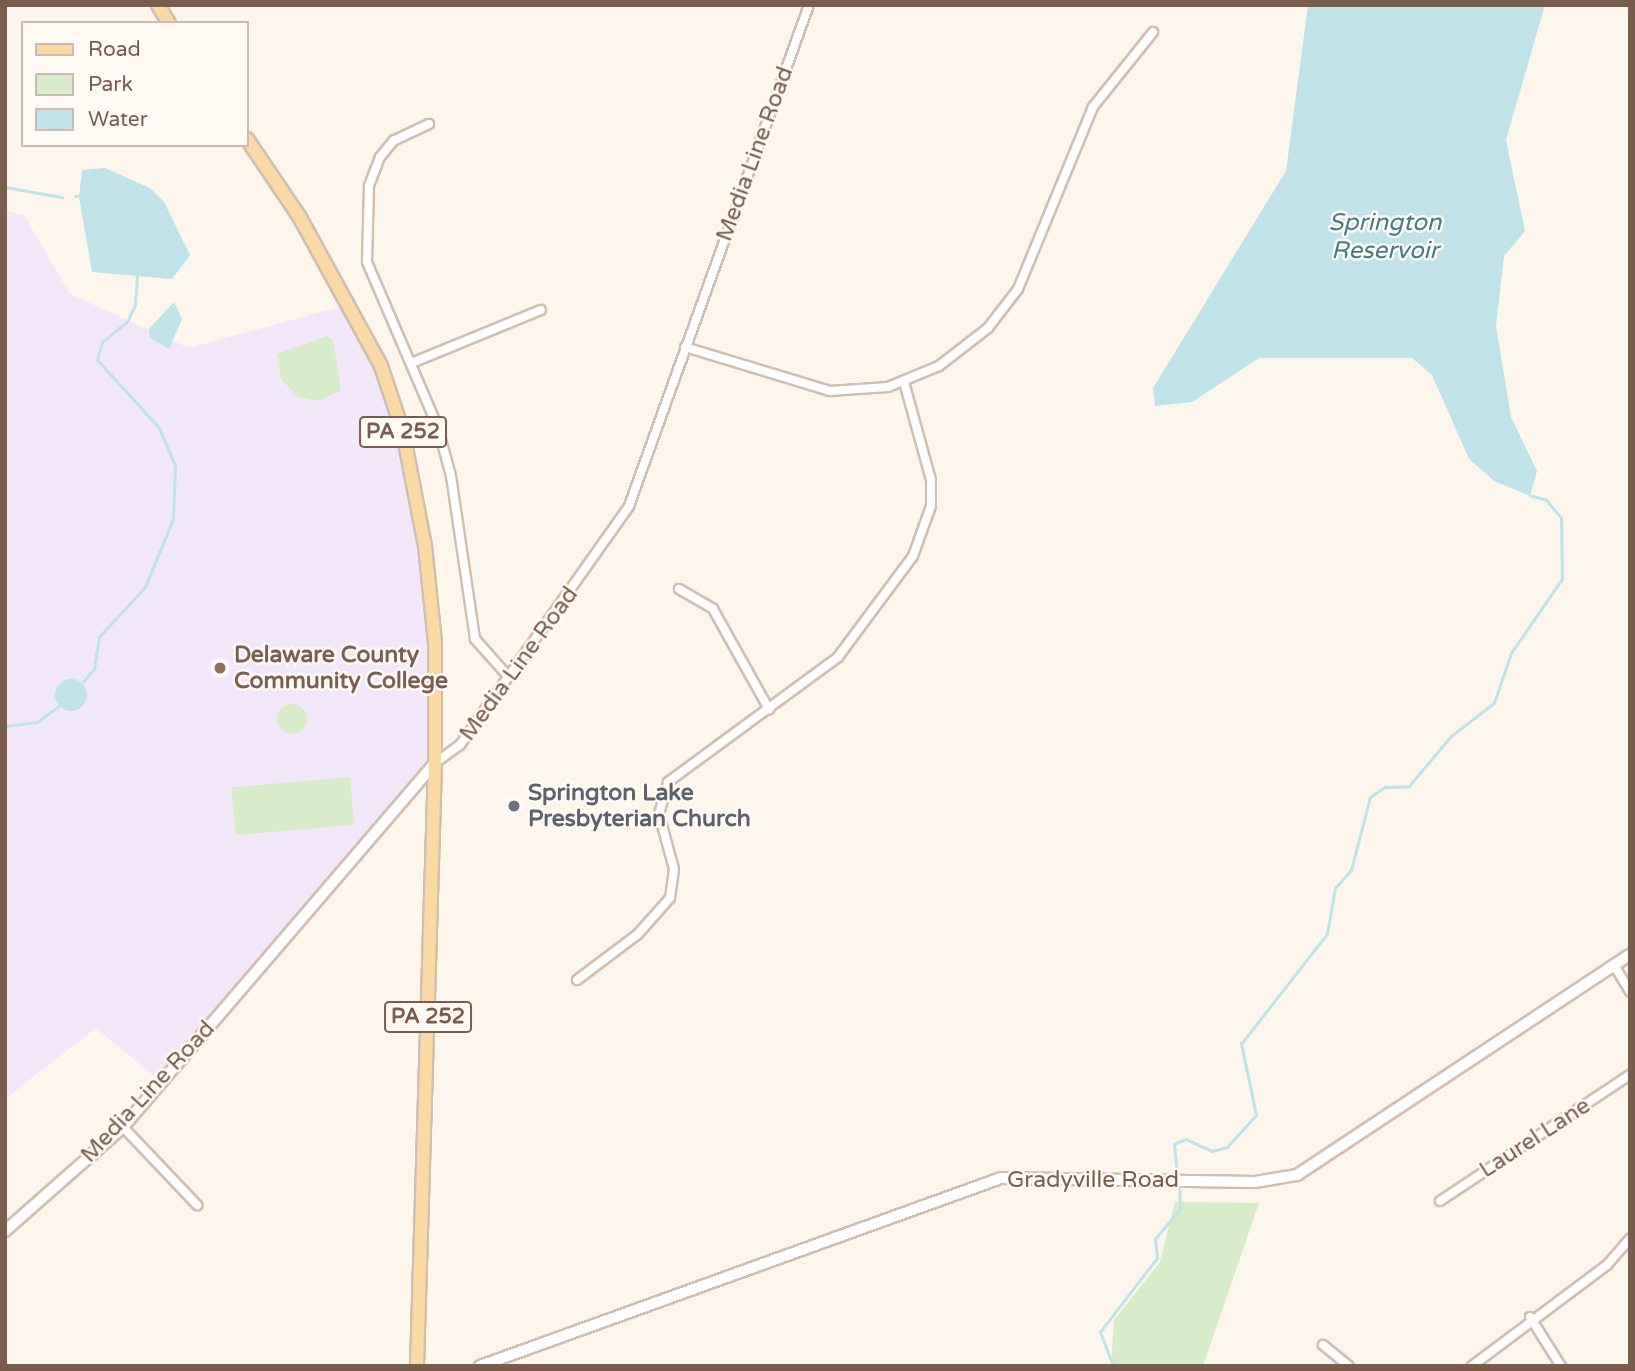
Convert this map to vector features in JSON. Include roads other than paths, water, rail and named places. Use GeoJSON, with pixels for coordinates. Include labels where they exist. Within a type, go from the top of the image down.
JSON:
{"type":"FeatureCollection","features":[{"type":"Feature","properties":{"kind":"main road"},"geometry":{"type":"LineString","coordinates":[[158,5],[168,21]]}},
{"type":"Feature","properties":{"kind":"main road","name":"PA 252"},"geometry":{"type":"LineString","coordinates":[[248,141],[349,304],[403,432],[434,634],[435,764],[418,1366]]}},
{"type":"Feature","properties":{"kind":"main road","name":"Media Line Road"},"geometry":{"type":"LineString","coordinates":[[5,1230],[123,1127],[435,764]]}},
{"type":"Feature","properties":{"kind":"street","name":"Media Line Road"},"geometry":{"type":"LineString","coordinates":[[435,764],[460,745],[507,675],[589,570],[629,506],[809,5]]}},
{"type":"Feature","properties":{"kind":"street"},"geometry":{"type":"LineString","coordinates":[[685,347],[830,391],[904,382],[971,344],[1007,304],[1093,107],[1153,32]]}},
{"type":"Feature","properties":{"kind":"street"},"geometry":{"type":"LineString","coordinates":[[429,124],[394,140],[380,157],[369,186],[364,233],[367,262],[414,362],[451,476],[475,639],[507,675]]}},
{"type":"Feature","properties":{"kind":"street"},"geometry":{"type":"LineString","coordinates":[[414,362],[541,310]]}},
{"type":"Feature","properties":{"kind":"street"},"geometry":{"type":"LineString","coordinates":[[577,980],[638,934],[670,898],[674,869],[659,814],[668,782],[838,656],[870,621],[925,533],[930,468],[904,382]]}},
{"type":"Feature","properties":{"kind":"street"},"geometry":{"type":"LineString","coordinates":[[679,589],[713,609],[769,709]]}},
{"type":"Feature","properties":{"kind":"street","name":"Gradyville Road"},"geometry":{"type":"LineString","coordinates":[[480,1366],[1002,1178],[1193,1180],[1297,1175],[1630,955]]}},
{"type":"Feature","properties":{"kind":"street"},"geometry":{"type":"LineString","coordinates":[[1614,965],[1630,992]]}},
{"type":"Feature","properties":{"kind":"street","name":"Laurel Lane"},"geometry":{"type":"LineString","coordinates":[[1440,1201],[1630,1075]]}},
{"type":"Feature","properties":{"kind":"street"},"geometry":{"type":"LineString","coordinates":[[123,1127],[197,1205]]}},
{"type":"Feature","properties":{"kind":"street"},"geometry":{"type":"LineString","coordinates":[[1472,1366],[1530,1317],[1607,1265],[1630,1239]]}},
{"type":"Feature","properties":{"kind":"street"},"geometry":{"type":"LineString","coordinates":[[1530,1317],[1561,1366]]}},
{"type":"Feature","properties":{"kind":"street"},"geometry":{"type":"LineString","coordinates":[[1323,1345],[1349,1366]]}},
{"type":"Feature","properties":{"kind":"water","name":"Springton Reservoir"},"geometry":{"type":"Polygon","coordinates":[[[1308,5],[1545,5],[1506,140],[1525,231],[1504,256],[1496,326],[1511,417],[1537,471],[1530,496],[1494,481],[1469,459],[1432,375],[1412,358],[1259,358],[1192,402],[1155,406],[1153,388],[1286,171],[1308,5]]]}},
{"type":"Feature","properties":{"kind":"water"},"geometry":{"type":"Polygon","coordinates":[[[105,168],[150,188],[164,202],[190,255],[172,279],[92,272],[79,197],[82,170],[105,168]]]}},
{"type":"Feature","properties":{"kind":"water"},"geometry":{"type":"Polygon","coordinates":[[[174,302],[182,319],[169,349],[150,338],[149,329],[174,302]]]}},
{"type":"Feature","properties":{"kind":"water"},"geometry":{"type":"Polygon","coordinates":[[[71,679],[82,684],[87,695],[82,706],[71,711],[60,706],[55,695],[60,684],[71,679]]]}},
{"type":"Feature","properties":{"kind":"waterway"},"geometry":{"type":"LineString","coordinates":[[5,187],[62,197]]}},
{"type":"Feature","properties":{"kind":"waterway"},"geometry":{"type":"LineString","coordinates":[[75,196],[83,195]]}},
{"type":"Feature","properties":{"kind":"waterway"},"geometry":{"type":"LineString","coordinates":[[83,682],[94,669],[99,637],[145,587],[173,519],[175,466],[159,428],[97,360],[102,342],[127,322],[135,305],[137,276]]}},
{"type":"Feature","properties":{"kind":"waterway"},"geometry":{"type":"LineString","coordinates":[[1177,1178],[1174,1144],[1186,1139],[1212,1151],[1227,1147],[1256,1115],[1241,1044],[1327,934],[1335,888],[1351,870],[1370,797],[1385,787],[1409,786],[1451,736],[1494,703],[1511,653],[1562,579],[1561,518],[1546,500],[1530,496]]}},
{"type":"Feature","properties":{"kind":"waterway"},"geometry":{"type":"LineString","coordinates":[[5,726],[37,722],[59,706]]}},
{"type":"Feature","properties":{"kind":"waterway"},"geometry":{"type":"LineString","coordinates":[[1113,1366],[1100,1332],[1157,1258],[1155,1239],[1180,1209],[1179,1184]]}},
{"type":"Feature","properties":{"kind":"place","name":"Delaware County Community College"},"geometry":{"type":"Point","coordinates":[220,668]}},
{"type":"Feature","properties":{"kind":"place","name":"Springton Lake Presbyterian Church"},"geometry":{"type":"Point","coordinates":[514,806]}}]}
